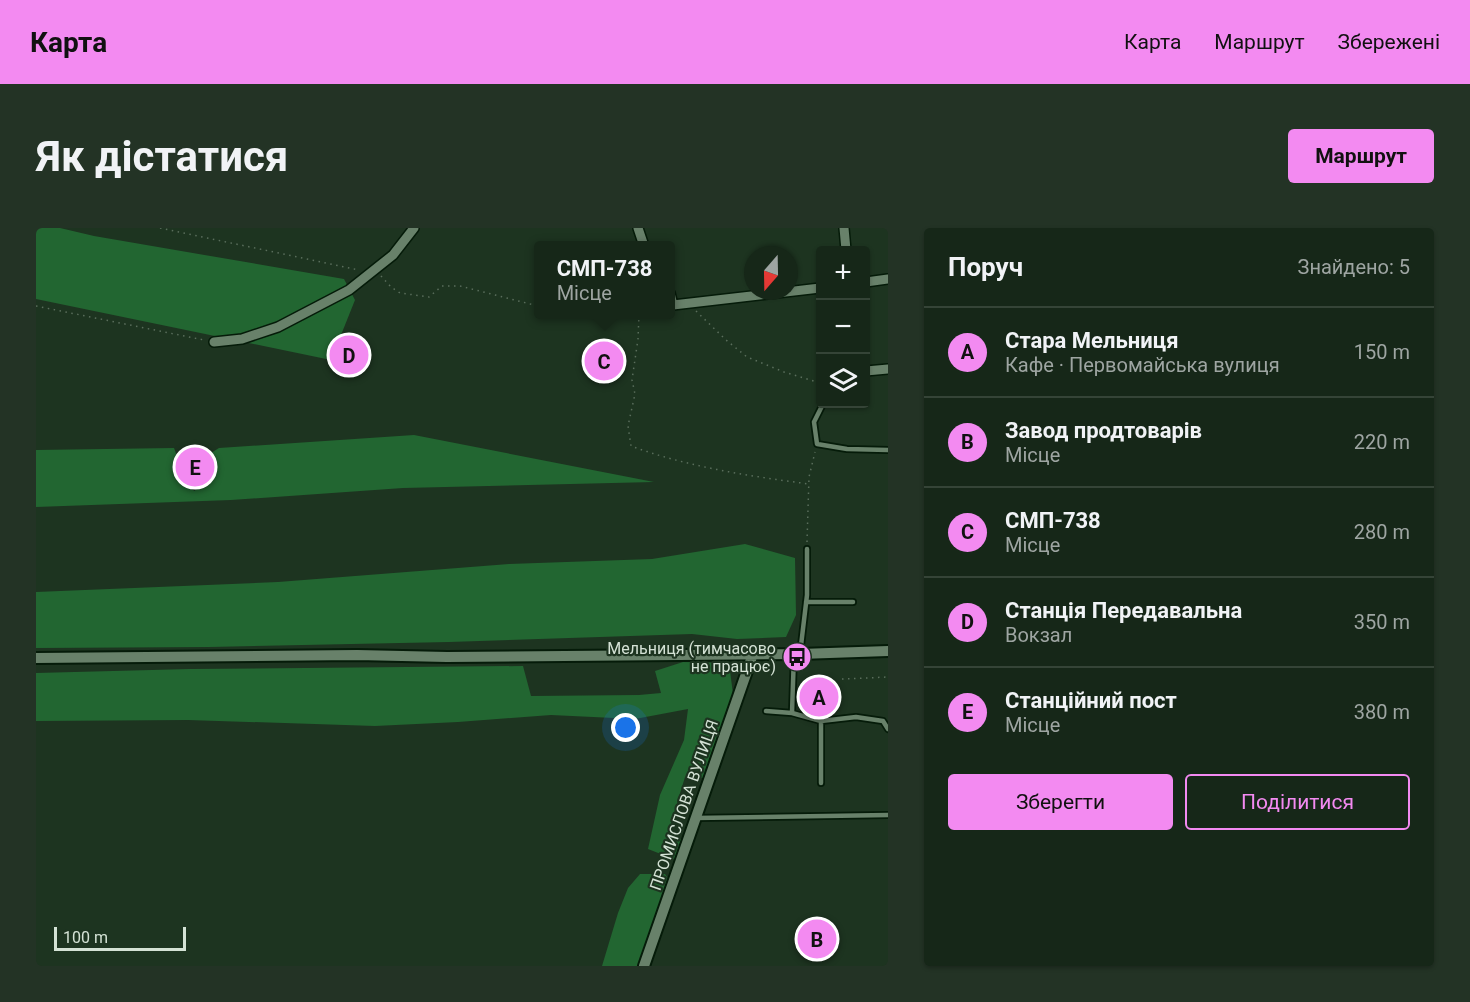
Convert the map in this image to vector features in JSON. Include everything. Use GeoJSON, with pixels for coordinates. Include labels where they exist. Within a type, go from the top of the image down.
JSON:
{"type":"FeatureCollection","features":[{"type":"Feature","properties":{"kind":"street"},"geometry":{"type":"LineString","coordinates":[[214,342],[242,339],[278,327],[349,290],[393,255],[414,228]]}},
{"type":"Feature","properties":{"kind":"street"},"geometry":{"type":"LineString","coordinates":[[844,228],[846,246]]}},
{"type":"Feature","properties":{"kind":"street"},"geometry":{"type":"LineString","coordinates":[[870,281],[888,279]]}},
{"type":"Feature","properties":{"kind":"street"},"geometry":{"type":"LineString","coordinates":[[675,305],[816,288]]}},
{"type":"Feature","properties":{"kind":"street"},"geometry":{"type":"LineString","coordinates":[[870,371],[888,369]]}},
{"type":"Feature","properties":{"kind":"street"},"geometry":{"type":"LineString","coordinates":[[36,658],[346,655],[447,657],[888,651]]}},
{"type":"Feature","properties":{"kind":"street","name":"ПРОМИСЛОВА ВУЛИЦЯ"},"geometry":{"type":"LineString","coordinates":[[644,966],[753,654]]}},
{"type":"Feature","properties":{"kind":"lane"},"geometry":{"type":"LineString","coordinates":[[821,408],[814,422],[817,444],[847,449],[888,450]]}},
{"type":"Feature","properties":{"kind":"lane"},"geometry":{"type":"LineString","coordinates":[[792,713],[797,654],[806,602],[807,549]]}},
{"type":"Feature","properties":{"kind":"lane"},"geometry":{"type":"LineString","coordinates":[[806,602],[853,602]]}},
{"type":"Feature","properties":{"kind":"lane"},"geometry":{"type":"LineString","coordinates":[[766,711],[792,713],[821,721],[856,717],[883,721],[888,729]]}},
{"type":"Feature","properties":{"kind":"lane"},"geometry":{"type":"LineString","coordinates":[[820,783],[821,721]]}},
{"type":"Feature","properties":{"kind":"lane"},"geometry":{"type":"LineString","coordinates":[[695,818],[888,815]]}},
{"type":"Feature","properties":{"kind":"path"},"geometry":{"type":"LineString","coordinates":[[160,228],[373,271],[400,293],[429,297],[442,286],[459,286],[534,305]]}},
{"type":"Feature","properties":{"kind":"path"},"geometry":{"type":"LineString","coordinates":[[690,303],[710,326],[747,357],[816,382]]}},
{"type":"Feature","properties":{"kind":"path"},"geometry":{"type":"LineString","coordinates":[[36,306],[214,342]]}},
{"type":"Feature","properties":{"kind":"path"},"geometry":{"type":"LineString","coordinates":[[639,319],[632,380],[635,394],[628,426],[631,446],[662,457],[763,478],[809,484]]}},
{"type":"Feature","properties":{"kind":"path"},"geometry":{"type":"LineString","coordinates":[[807,549],[809,484],[817,444]]}},
{"type":"Feature","properties":{"kind":"path"},"geometry":{"type":"LineString","coordinates":[[842,679],[888,677]]}},
{"type":"Feature","properties":{"kind":"green space"},"geometry":{"type":"Polygon","coordinates":[[[36,228],[60,228],[94,236],[344,279],[355,300],[331,360],[36,299],[36,228]]]}},
{"type":"Feature","properties":{"kind":"green space"},"geometry":{"type":"Polygon","coordinates":[[[414,435],[654,482],[403,488],[231,500],[36,507],[36,450],[174,448],[189,488],[195,491],[203,458],[219,448],[414,435]]]}},
{"type":"Feature","properties":{"kind":"green space"},"geometry":{"type":"Polygon","coordinates":[[[745,544],[795,558],[796,615],[786,637],[737,639],[692,634],[449,642],[36,648],[36,592],[278,582],[509,564],[652,559],[745,544]]]}},
{"type":"Feature","properties":{"kind":"green space"},"geometry":{"type":"Polygon","coordinates":[[[683,662],[729,663],[733,694],[704,778],[685,777],[668,833],[684,841],[676,860],[648,849],[660,795],[684,740],[688,709],[635,719],[551,715],[375,726],[188,720],[36,721],[36,673],[523,666],[531,696],[639,695],[661,693],[655,671],[683,662]]]}},
{"type":"Feature","properties":{"kind":"green space"},"geometry":{"type":"Polygon","coordinates":[[[640,874],[665,874],[670,881],[641,966],[602,966],[628,888],[640,874]]]}},
{"type":"Feature","properties":{"kind":"place","name":"Станція Передавальна"},"geometry":{"type":"Point","coordinates":[349,355]}},
{"type":"Feature","properties":{"kind":"place","name":"СМП-738"},"geometry":{"type":"Point","coordinates":[604,361]}},
{"type":"Feature","properties":{"kind":"place","name":"Станційний пост"},"geometry":{"type":"Point","coordinates":[195,467]}},
{"type":"Feature","properties":{"kind":"place","name":"Мельниця (тимчасово не працює)"},"geometry":{"type":"Point","coordinates":[797,657]}},
{"type":"Feature","properties":{"kind":"place","name":"Стара Мельниця"},"geometry":{"type":"Point","coordinates":[819,697]}},
{"type":"Feature","properties":{"kind":"place","name":"Завод продтоварів"},"geometry":{"type":"Point","coordinates":[817,939]}}]}
